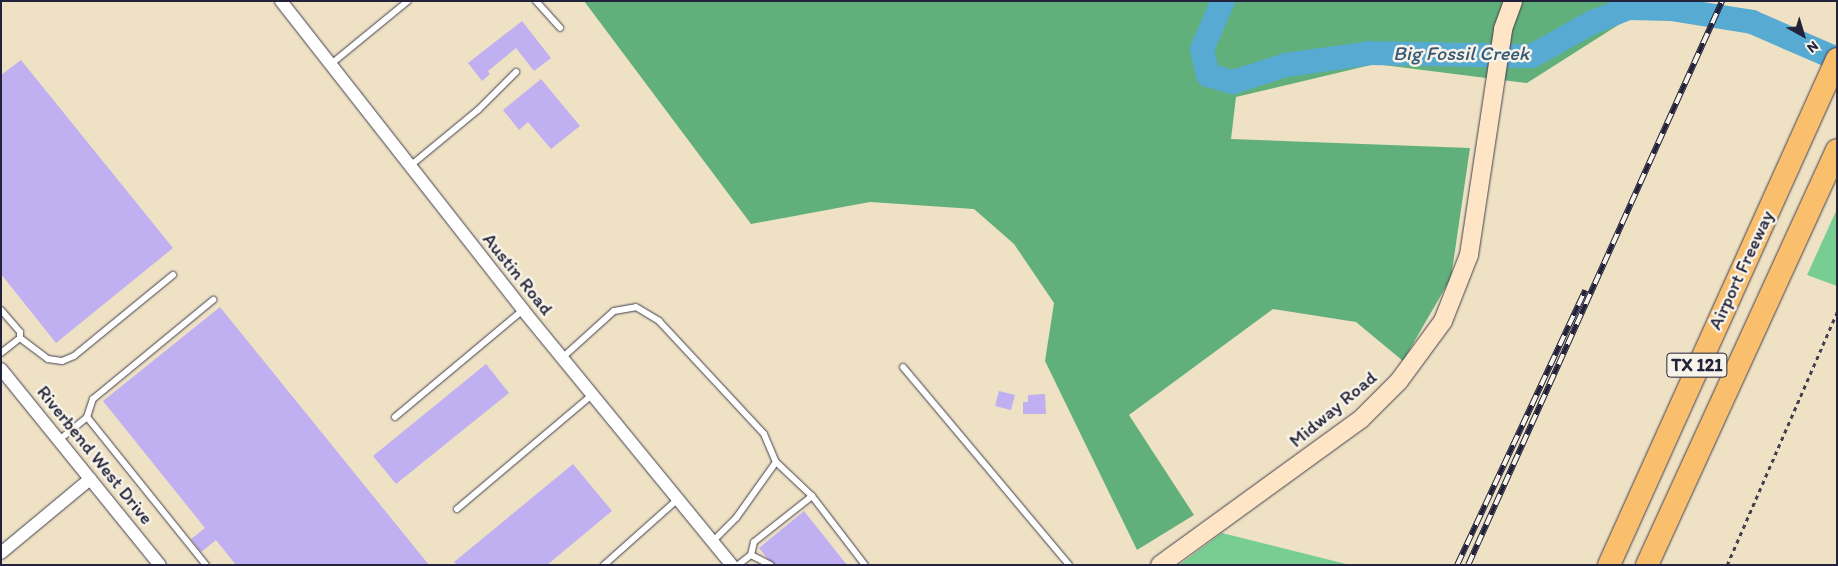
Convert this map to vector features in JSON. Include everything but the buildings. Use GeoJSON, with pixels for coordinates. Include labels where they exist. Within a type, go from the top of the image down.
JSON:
{"type":"FeatureCollection","features":[{"type":"Feature","properties":{"kind":"highway","name":"Airport Freeway"},"geometry":{"type":"LineString","coordinates":[[1609,565],[1837,58]]}},
{"type":"Feature","properties":{"kind":"highway","name":"Airport Freeway"},"geometry":{"type":"LineString","coordinates":[[1650,559],[1837,150]]}},
{"type":"Feature","properties":{"kind":"main road","name":"Midway Road"},"geometry":{"type":"LineString","coordinates":[[1160,565],[1340,436],[1381,401],[1430,340],[1454,299],[1469,255],[1503,29],[1513,1]]}},
{"type":"Feature","properties":{"kind":"street","name":"Austin Road"},"geometry":{"type":"LineString","coordinates":[[281,1],[523,310],[732,565]]}},
{"type":"Feature","properties":{"kind":"street","name":"Riverbend West Drive"},"geometry":{"type":"LineString","coordinates":[[1,369],[160,565]]}},
{"type":"Feature","properties":{"kind":"street"},"geometry":{"type":"LineString","coordinates":[[1,553],[90,479]]}},
{"type":"Feature","properties":{"kind":"lane"},"geometry":{"type":"LineString","coordinates":[[331,64],[408,1]]}},
{"type":"Feature","properties":{"kind":"lane"},"geometry":{"type":"LineString","coordinates":[[536,1],[560,28]]}},
{"type":"Feature","properties":{"kind":"lane"},"geometry":{"type":"LineString","coordinates":[[410,166],[478,110],[516,72]]}},
{"type":"Feature","properties":{"kind":"lane"},"geometry":{"type":"LineString","coordinates":[[20,338],[48,360],[62,361],[74,356],[174,275]]}},
{"type":"Feature","properties":{"kind":"lane"},"geometry":{"type":"LineString","coordinates":[[59,440],[87,417],[93,398],[213,300]]}},
{"type":"Feature","properties":{"kind":"lane"},"geometry":{"type":"LineString","coordinates":[[562,358],[614,311],[636,307],[659,321],[764,434],[776,462],[812,496],[865,565]]}},
{"type":"Feature","properties":{"kind":"lane"},"geometry":{"type":"LineString","coordinates":[[1,310],[20,332],[20,338]]}},
{"type":"Feature","properties":{"kind":"lane"},"geometry":{"type":"LineString","coordinates":[[395,417],[523,310]]}},
{"type":"Feature","properties":{"kind":"lane"},"geometry":{"type":"LineString","coordinates":[[1,353],[20,338]]}},
{"type":"Feature","properties":{"kind":"lane"},"geometry":{"type":"LineString","coordinates":[[903,366],[1068,565]]}},
{"type":"Feature","properties":{"kind":"lane"},"geometry":{"type":"LineString","coordinates":[[458,509],[592,395]]}},
{"type":"Feature","properties":{"kind":"lane"},"geometry":{"type":"LineString","coordinates":[[87,417],[206,565]]}},
{"type":"Feature","properties":{"kind":"lane"},"geometry":{"type":"LineString","coordinates":[[712,542],[736,518],[776,462]]}},
{"type":"Feature","properties":{"kind":"lane"},"geometry":{"type":"LineString","coordinates":[[738,565],[751,555],[754,542],[812,496]]}},
{"type":"Feature","properties":{"kind":"lane"},"geometry":{"type":"LineString","coordinates":[[604,565],[677,500]]}},
{"type":"Feature","properties":{"kind":"lane"},"geometry":{"type":"LineString","coordinates":[[751,555],[770,564]]}},
{"type":"Feature","properties":{"kind":"path"},"geometry":{"type":"LineString","coordinates":[[1727,565],[1837,312]]}},
{"type":"Feature","properties":{"kind":"green space"},"geometry":{"type":"Polygon","coordinates":[[[584,1],[1656,1],[1527,83],[1375,64],[1236,97],[1231,139],[1470,148],[1451,278],[1403,361],[1356,322],[1273,309],[1129,415],[1194,515],[1137,550],[1045,361],[1054,303],[1014,244],[974,209],[870,202],[751,224],[584,1]]]}},
{"type":"Feature","properties":{"kind":"green space"},"geometry":{"type":"Polygon","coordinates":[[[1837,209],[1837,286],[1807,275],[1837,209]]]}},
{"type":"Feature","properties":{"kind":"green space"},"geometry":{"type":"Polygon","coordinates":[[[1222,533],[1350,565],[1179,565],[1222,533]]]}},
{"type":"Feature","properties":{"kind":"waterway","name":"Big Fossil Creek"},"geometry":{"type":"LineString","coordinates":[[1223,1],[1202,49],[1208,75],[1233,82],[1286,65],[1370,53],[1532,56],[1591,23],[1628,8],[1671,9],[1752,22],[1837,59]]}},
{"type":"Feature","properties":{"kind":"railway"},"geometry":{"type":"LineString","coordinates":[[1468,565],[1722,1]]}},
{"type":"Feature","properties":{"kind":"railway"},"geometry":{"type":"LineString","coordinates":[[1457,565],[1585,290]]}}]}
